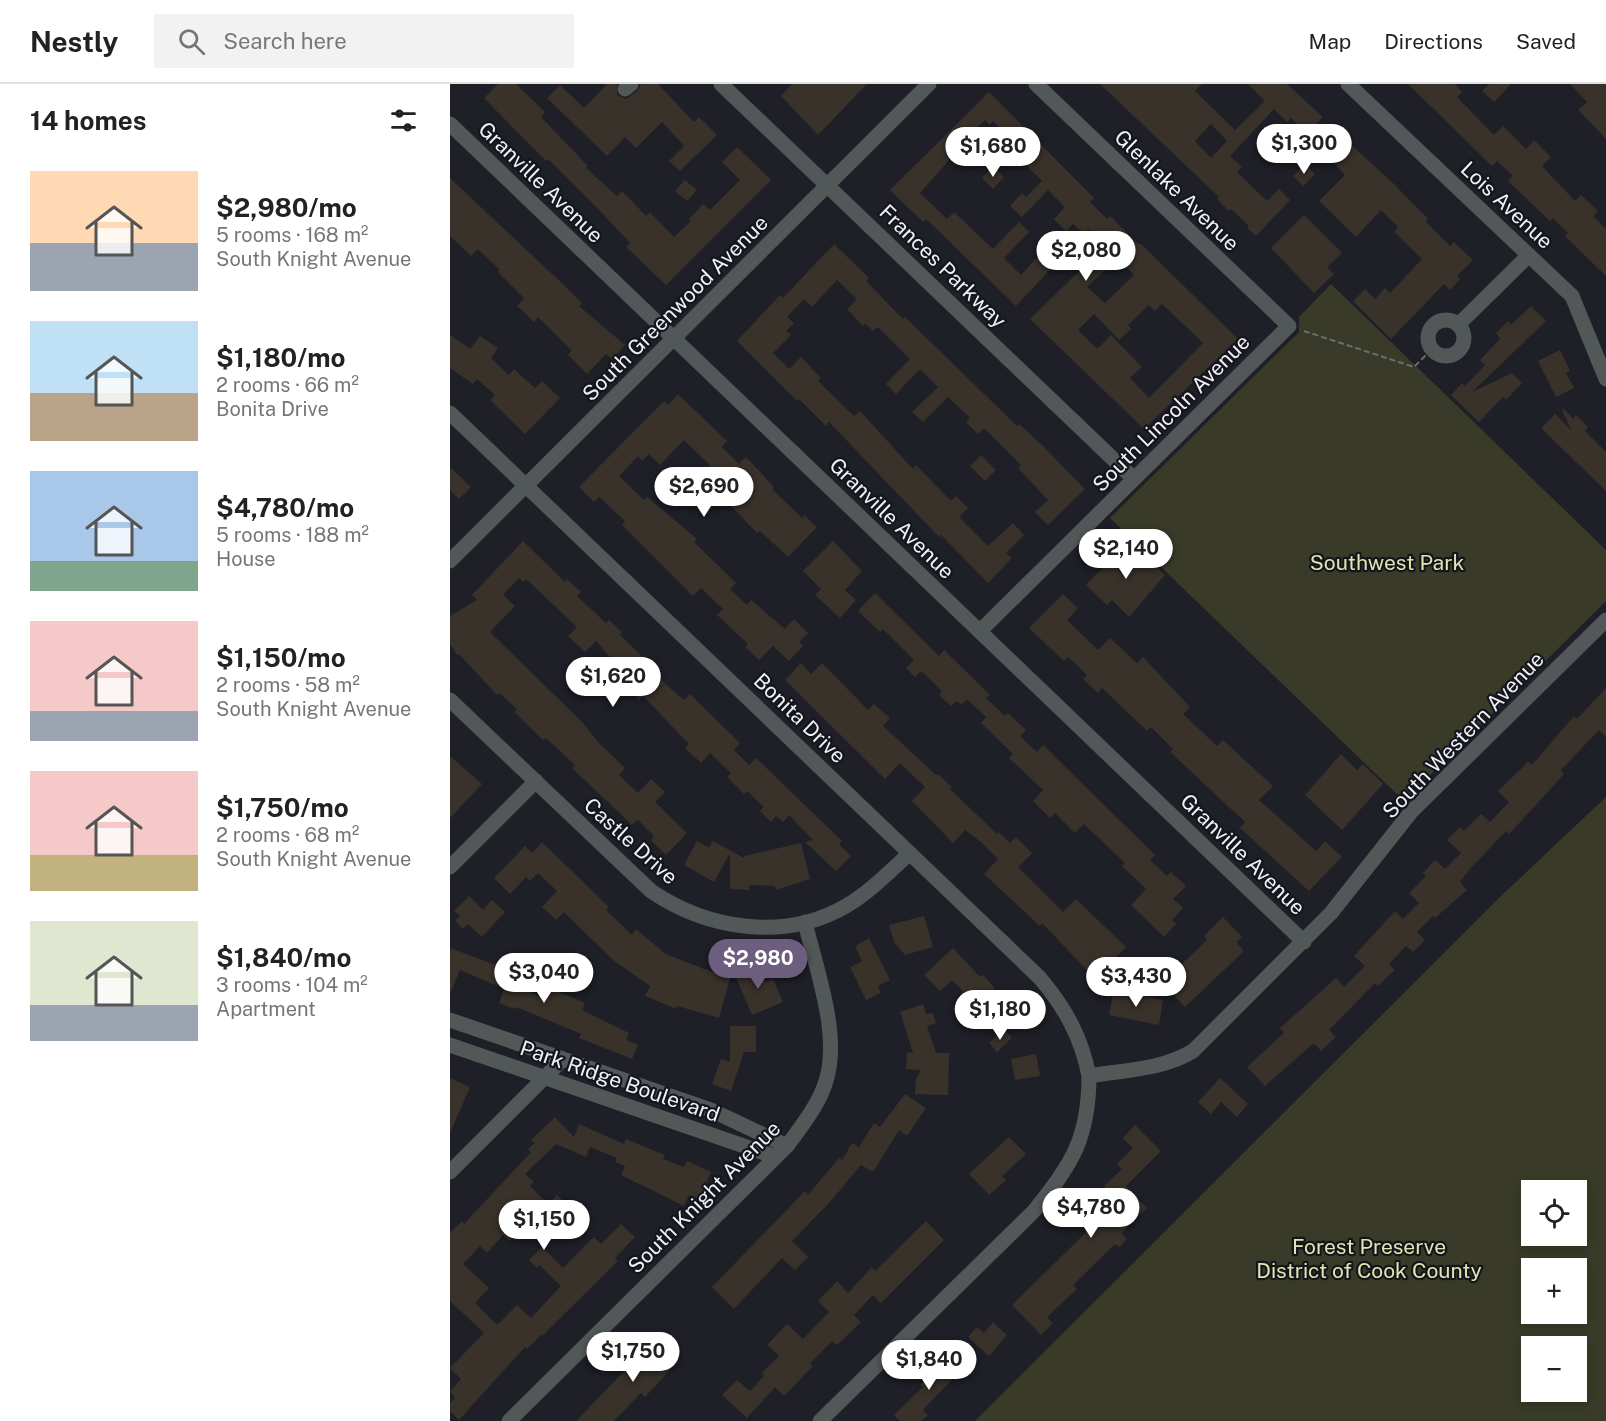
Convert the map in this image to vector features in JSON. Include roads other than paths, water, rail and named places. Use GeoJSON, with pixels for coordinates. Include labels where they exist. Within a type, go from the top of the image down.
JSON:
{"type":"FeatureCollection","features":[{"type":"Feature","properties":{"kind":"street","name":"Frances Parkway"},"geometry":{"type":"LineString","coordinates":[[721,84],[1134,479]]}},
{"type":"Feature","properties":{"kind":"street","name":"South Greenwood Avenue"},"geometry":{"type":"LineString","coordinates":[[450,561],[929,84]]}},
{"type":"Feature","properties":{"kind":"street","name":"Glenlake Avenue"},"geometry":{"type":"LineString","coordinates":[[1036,84],[1289,326]]}},
{"type":"Feature","properties":{"kind":"street","name":"Lois Avenue"},"geometry":{"type":"LineString","coordinates":[[1348,84],[1572,296],[1606,379]]}},
{"type":"Feature","properties":{"kind":"street","name":"Granville Avenue"},"geometry":{"type":"LineString","coordinates":[[450,124],[1304,942]]}},
{"type":"Feature","properties":{"kind":"street"},"geometry":{"type":"LineString","coordinates":[[1458,326],[1529,255]]}},
{"type":"Feature","properties":{"kind":"street"},"geometry":{"type":"LineString","coordinates":[[1448,321],[1458,326],[1463,336],[1458,351],[1442,356],[1432,349],[1428,338],[1436,323],[1448,321]]}},
{"type":"Feature","properties":{"kind":"street","name":"South Lincoln Avenue"},"geometry":{"type":"LineString","coordinates":[[980,631],[1289,326]]}},
{"type":"Feature","properties":{"kind":"street","name":"Bonita Drive"},"geometry":{"type":"LineString","coordinates":[[450,413],[1040,978],[1059,1001],[1083,1048],[1089,1076]]}},
{"type":"Feature","properties":{"kind":"street","name":"South Western Avenue"},"geometry":{"type":"LineString","coordinates":[[1089,1076],[1178,1060],[1198,1046],[1304,942],[1346,896],[1411,812],[1606,620]]}},
{"type":"Feature","properties":{"kind":"street","name":"Castle Drive"},"geometry":{"type":"LineString","coordinates":[[450,700],[631,873],[669,903],[690,914],[729,925],[772,926],[805,922],[847,906],[910,853]]}},
{"type":"Feature","properties":{"kind":"street"},"geometry":{"type":"LineString","coordinates":[[450,867],[536,782]]}},
{"type":"Feature","properties":{"kind":"street","name":"South Knight Avenue"},"geometry":{"type":"LineString","coordinates":[[509,1421],[787,1146],[815,1106],[825,1085],[831,1038],[805,922]]}},
{"type":"Feature","properties":{"kind":"street","name":"Park Ridge Boulevard"},"geometry":{"type":"LineString","coordinates":[[450,1020],[720,1114],[787,1146]]}},
{"type":"Feature","properties":{"kind":"street","name":"Park Ridge Boulevard"},"geometry":{"type":"LineString","coordinates":[[450,1045],[776,1157]]}},
{"type":"Feature","properties":{"kind":"street"},"geometry":{"type":"LineString","coordinates":[[450,1172],[563,1059]]}},
{"type":"Feature","properties":{"kind":"street"},"geometry":{"type":"LineString","coordinates":[[820,1421],[1034,1211],[1050,1192],[1079,1146],[1086,1124],[1089,1076]]}},
{"type":"Feature","properties":{"kind":"park label","name":"Southwest Park"},"geometry":{"type":"Point","coordinates":[1387,562]}},
{"type":"Feature","properties":{"kind":"park label","name":"Forest Preserve District of Cook County"},"geometry":{"type":"Point","coordinates":[1369,1258]}}]}
